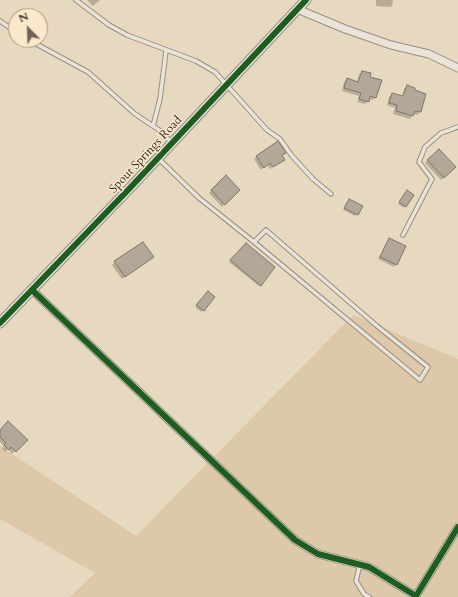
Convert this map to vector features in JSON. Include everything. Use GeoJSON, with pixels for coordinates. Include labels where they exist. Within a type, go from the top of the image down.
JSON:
{"type":"FeatureCollection","features":[{"type":"Feature","properties":{"kind":"street","name":"Spout Springs Road"},"geometry":{"type":"LineString","coordinates":[[0,323],[158,158],[306,0]]}},
{"type":"Feature","properties":{"kind":"street"},"geometry":{"type":"LineString","coordinates":[[297,9],[345,29],[391,45],[429,54],[458,68]]}},
{"type":"Feature","properties":{"kind":"street"},"geometry":{"type":"LineString","coordinates":[[32,290],[295,540],[318,554],[370,567],[416,597],[458,526]]}},
{"type":"Feature","properties":{"kind":"lane"},"geometry":{"type":"LineString","coordinates":[[76,0],[108,25],[128,36],[196,61],[215,72],[267,130],[280,139],[292,156],[313,179],[331,194]]}},
{"type":"Feature","properties":{"kind":"lane"},"geometry":{"type":"LineString","coordinates":[[44,48],[88,72],[135,114],[159,130],[172,143]]}},
{"type":"Feature","properties":{"kind":"lane"},"geometry":{"type":"LineString","coordinates":[[153,126],[160,99],[166,51]]}},
{"type":"Feature","properties":{"kind":"lane"},"geometry":{"type":"LineString","coordinates":[[403,235],[432,179],[419,162],[425,148],[441,133],[458,127]]}},
{"type":"Feature","properties":{"kind":"lane"},"geometry":{"type":"LineString","coordinates":[[158,158],[198,198],[254,242],[420,380],[428,368],[266,230],[254,242]]}},
{"type":"Feature","properties":{"kind":"lane"},"geometry":{"type":"LineString","coordinates":[[360,564],[356,581],[364,594],[369,597]]}},
{"type":"Feature","properties":{"kind":"shaded area"},"geometry":{"type":"Polygon","coordinates":[[[353,315],[458,359],[458,597],[70,597],[95,573],[0,519],[0,446],[136,536],[353,315]]]}},
{"type":"Feature","properties":{"kind":"building"},"geometry":{"type":"Polygon","coordinates":[[[362,71],[371,73],[370,77],[382,80],[376,98],[370,96],[369,102],[359,99],[361,93],[344,88],[347,78],[358,82],[362,71]]]}},
{"type":"Feature","properties":{"kind":"building"},"geometry":{"type":"Polygon","coordinates":[[[407,85],[426,94],[421,112],[415,111],[413,116],[396,111],[397,105],[389,103],[392,93],[403,96],[407,85]]]}},
{"type":"Feature","properties":{"kind":"building"},"geometry":{"type":"Polygon","coordinates":[[[278,141],[286,153],[282,155],[285,160],[273,167],[270,163],[264,168],[256,156],[278,141]]]}},
{"type":"Feature","properties":{"kind":"building"},"geometry":{"type":"Polygon","coordinates":[[[439,149],[456,167],[444,178],[427,160],[439,149]]]}},
{"type":"Feature","properties":{"kind":"building"},"geometry":{"type":"Polygon","coordinates":[[[226,175],[240,190],[225,205],[211,190],[226,175]]]}},
{"type":"Feature","properties":{"kind":"building"},"geometry":{"type":"Polygon","coordinates":[[[407,190],[414,195],[406,207],[399,202],[407,190]]]}},
{"type":"Feature","properties":{"kind":"building"},"geometry":{"type":"Polygon","coordinates":[[[349,199],[363,206],[358,215],[344,208],[349,199]]]}},
{"type":"Feature","properties":{"kind":"building"},"geometry":{"type":"Polygon","coordinates":[[[389,238],[406,246],[397,265],[380,257],[389,238]]]}},
{"type":"Feature","properties":{"kind":"building"},"geometry":{"type":"Polygon","coordinates":[[[143,242],[154,257],[125,277],[114,261],[143,242]]]}},
{"type":"Feature","properties":{"kind":"building"},"geometry":{"type":"Polygon","coordinates":[[[246,243],[275,267],[261,286],[230,260],[246,243]]]}},
{"type":"Feature","properties":{"kind":"building"},"geometry":{"type":"Polygon","coordinates":[[[208,291],[215,297],[204,311],[196,305],[208,291]]]}},
{"type":"Feature","properties":{"kind":"building"},"geometry":{"type":"Polygon","coordinates":[[[8,421],[28,440],[16,452],[11,447],[9,450],[4,445],[6,443],[0,437],[0,430],[8,421]]]}},
{"type":"Feature","properties":{"kind":"cycle path"},"geometry":{"type":"LineString","coordinates":[[0,323],[129,189],[306,0]]}},
{"type":"Feature","properties":{"kind":"cycle path"},"geometry":{"type":"LineString","coordinates":[[32,290],[295,540],[318,554],[369,567],[416,596],[458,527]]}}]}
